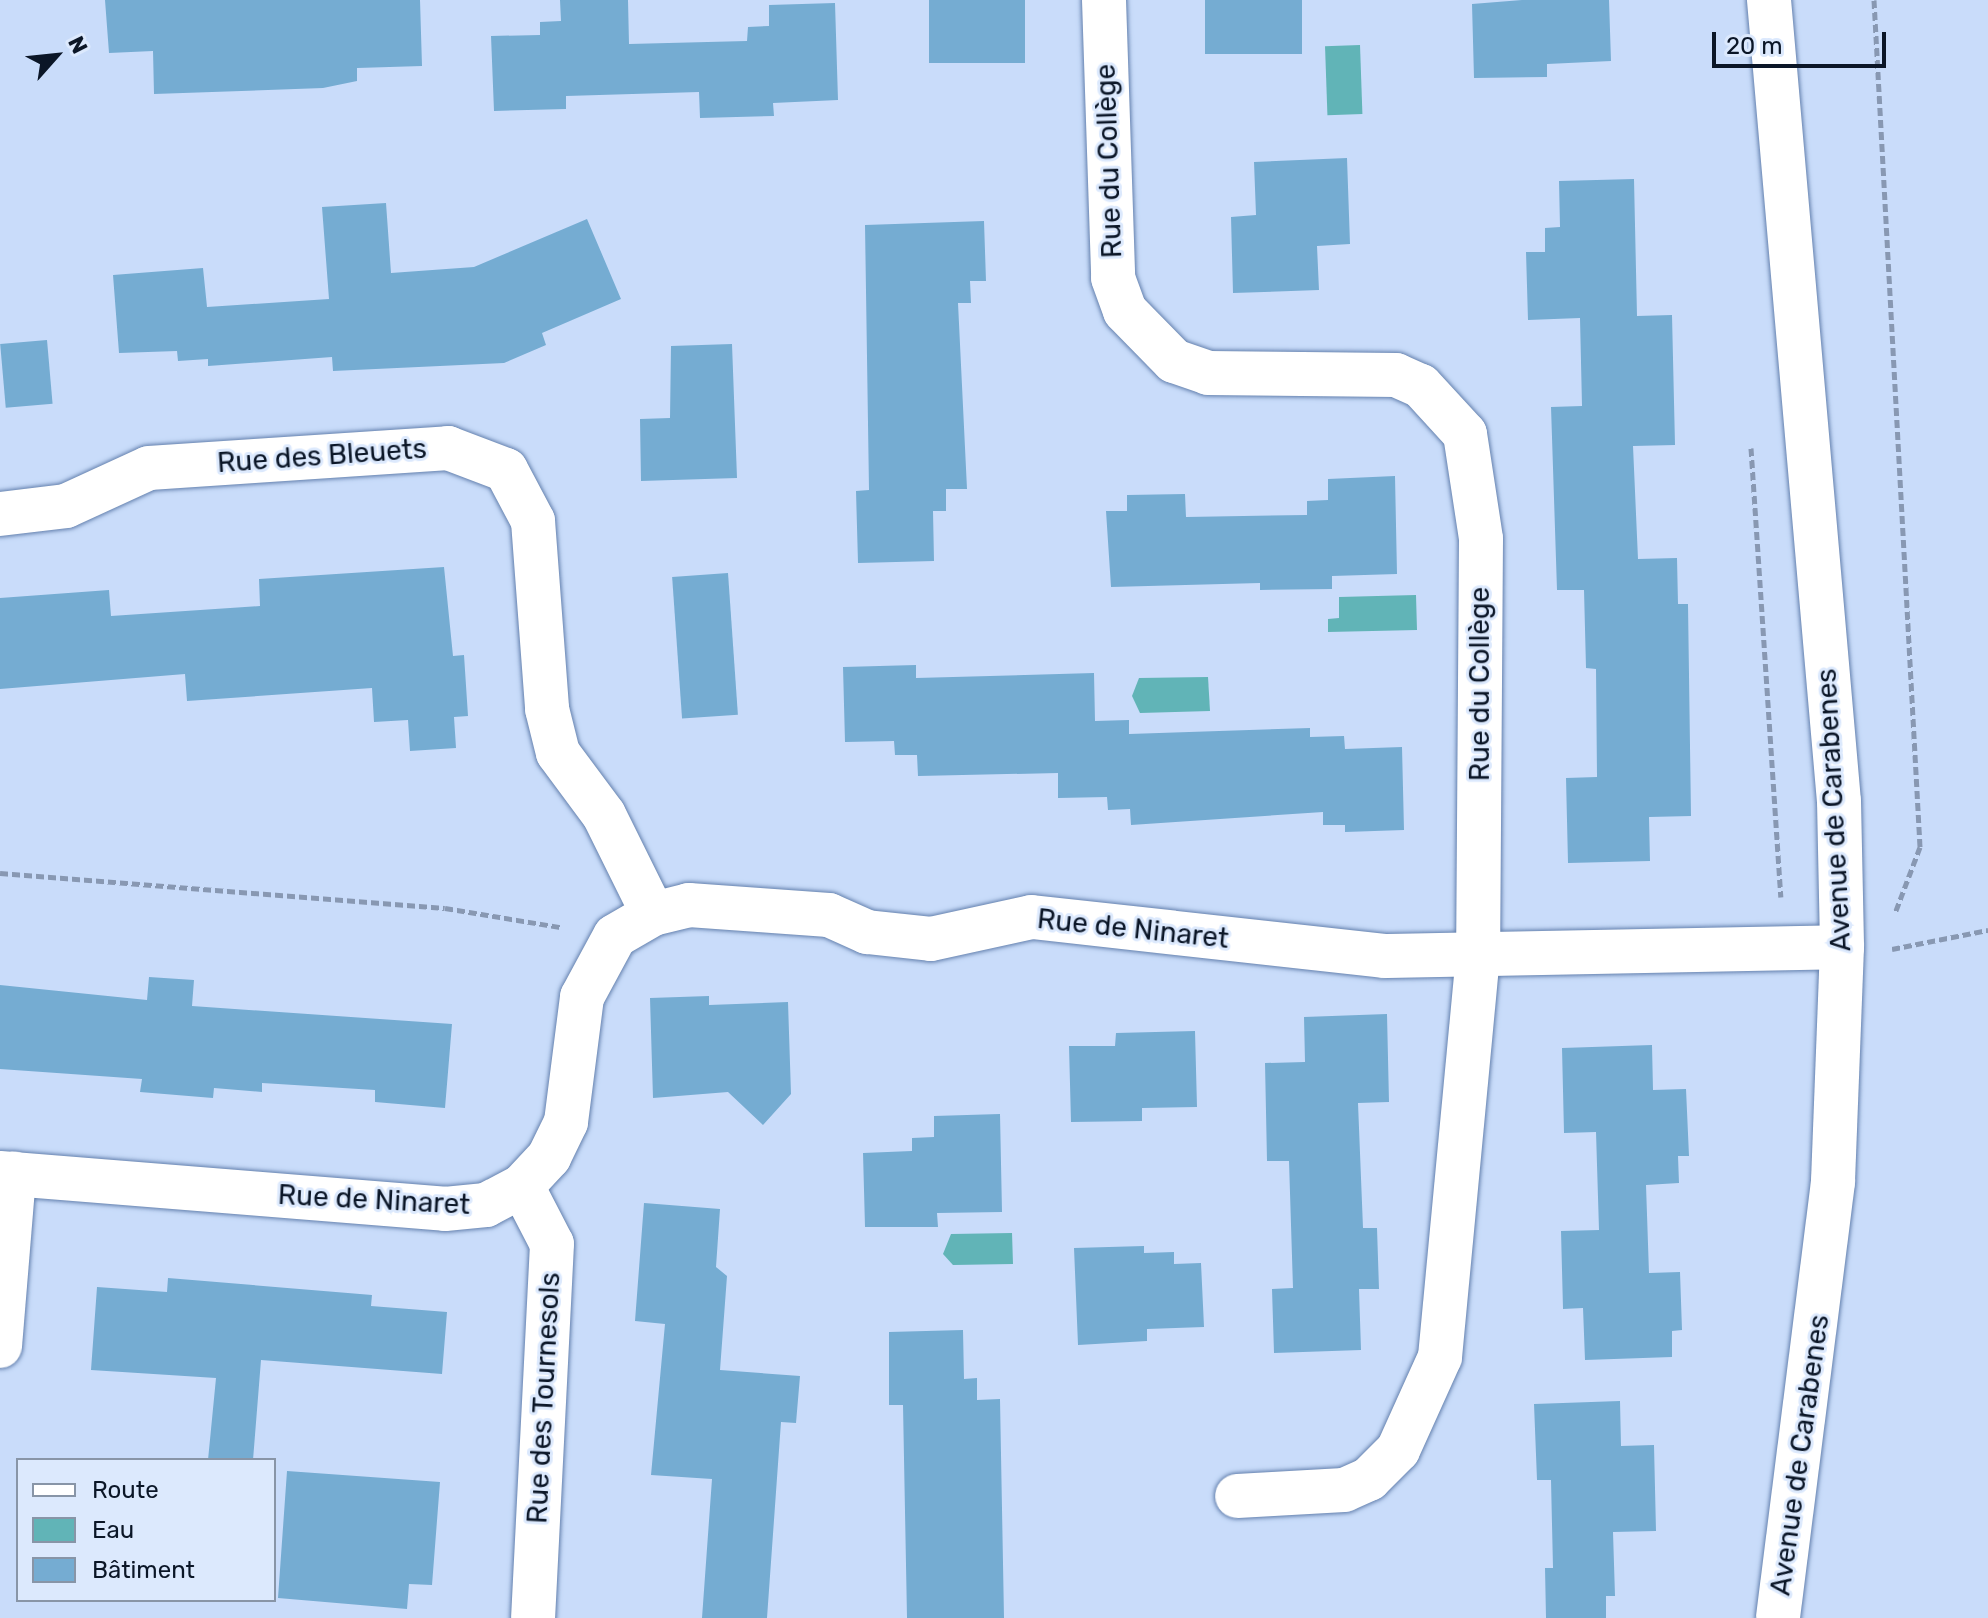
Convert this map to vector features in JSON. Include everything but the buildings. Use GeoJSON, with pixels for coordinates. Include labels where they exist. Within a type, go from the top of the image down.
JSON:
{"type":"FeatureCollection","features":[{"type":"Feature","properties":{"kind":"street","name":"Rue du Collège"},"geometry":{"type":"LineString","coordinates":[[1104,0],[1113,278],[1145,339],[1174,361],[1208,373],[1396,375],[1446,407],[1465,434],[1481,539],[1478,955],[1440,1357],[1423,1407],[1398,1450],[1369,1479],[1344,1490],[1237,1496]]}},
{"type":"Feature","properties":{"kind":"street","name":"Avenue de Carabenes"},"geometry":{"type":"LineString","coordinates":[[1769,0],[1839,801],[1842,947],[1833,1182],[1778,1618]]}},
{"type":"Feature","properties":{"kind":"street","name":"Rue des Bleuets"},"geometry":{"type":"LineString","coordinates":[[0,514],[66,506],[149,468],[448,448],[506,470],[533,521],[547,709],[558,753],[604,815],[653,914]]}},
{"type":"Feature","properties":{"kind":"street","name":"Rue de Ninaret"},"geometry":{"type":"LineString","coordinates":[[7,1173],[445,1209],[486,1205],[522,1186],[549,1157],[566,1122],[582,997],[615,936],[653,914],[689,905],[760,909],[931,939],[1032,917],[1384,956],[1842,947]]}},
{"type":"Feature","properties":{"kind":"street"},"geometry":{"type":"LineString","coordinates":[[0,1346],[7,1173]]}},
{"type":"Feature","properties":{"kind":"street","name":"Rue des Tournesols"},"geometry":{"type":"LineString","coordinates":[[522,1186],[552,1244],[533,1618]]}},
{"type":"Feature","properties":{"kind":"path"},"geometry":{"type":"LineString","coordinates":[[1874,0],[1920,847],[1909,890],[1890,921]]}},
{"type":"Feature","properties":{"kind":"path"},"geometry":{"type":"LineString","coordinates":[[1751,442],[1785,947]]}},
{"type":"Feature","properties":{"kind":"path"},"geometry":{"type":"LineString","coordinates":[[0,873],[445,908],[615,936]]}},
{"type":"Feature","properties":{"kind":"path"},"geometry":{"type":"LineString","coordinates":[[1889,935],[1889,949],[1943,944],[1988,930]]}},
{"type":"Feature","properties":{"kind":"water"},"geometry":{"type":"Polygon","coordinates":[[[1360,45],[1362,114],[1327,115],[1325,46],[1360,45]]]}},
{"type":"Feature","properties":{"kind":"water"},"geometry":{"type":"Polygon","coordinates":[[[1416,595],[1417,630],[1328,632],[1328,619],[1339,618],[1339,597],[1416,595]]]}},
{"type":"Feature","properties":{"kind":"water"},"geometry":{"type":"Polygon","coordinates":[[[1208,677],[1210,711],[1140,713],[1132,696],[1139,678],[1208,677]]]}},
{"type":"Feature","properties":{"kind":"water"},"geometry":{"type":"Polygon","coordinates":[[[1012,1233],[1013,1264],[953,1265],[943,1254],[951,1234],[1012,1233]]]}}]}
